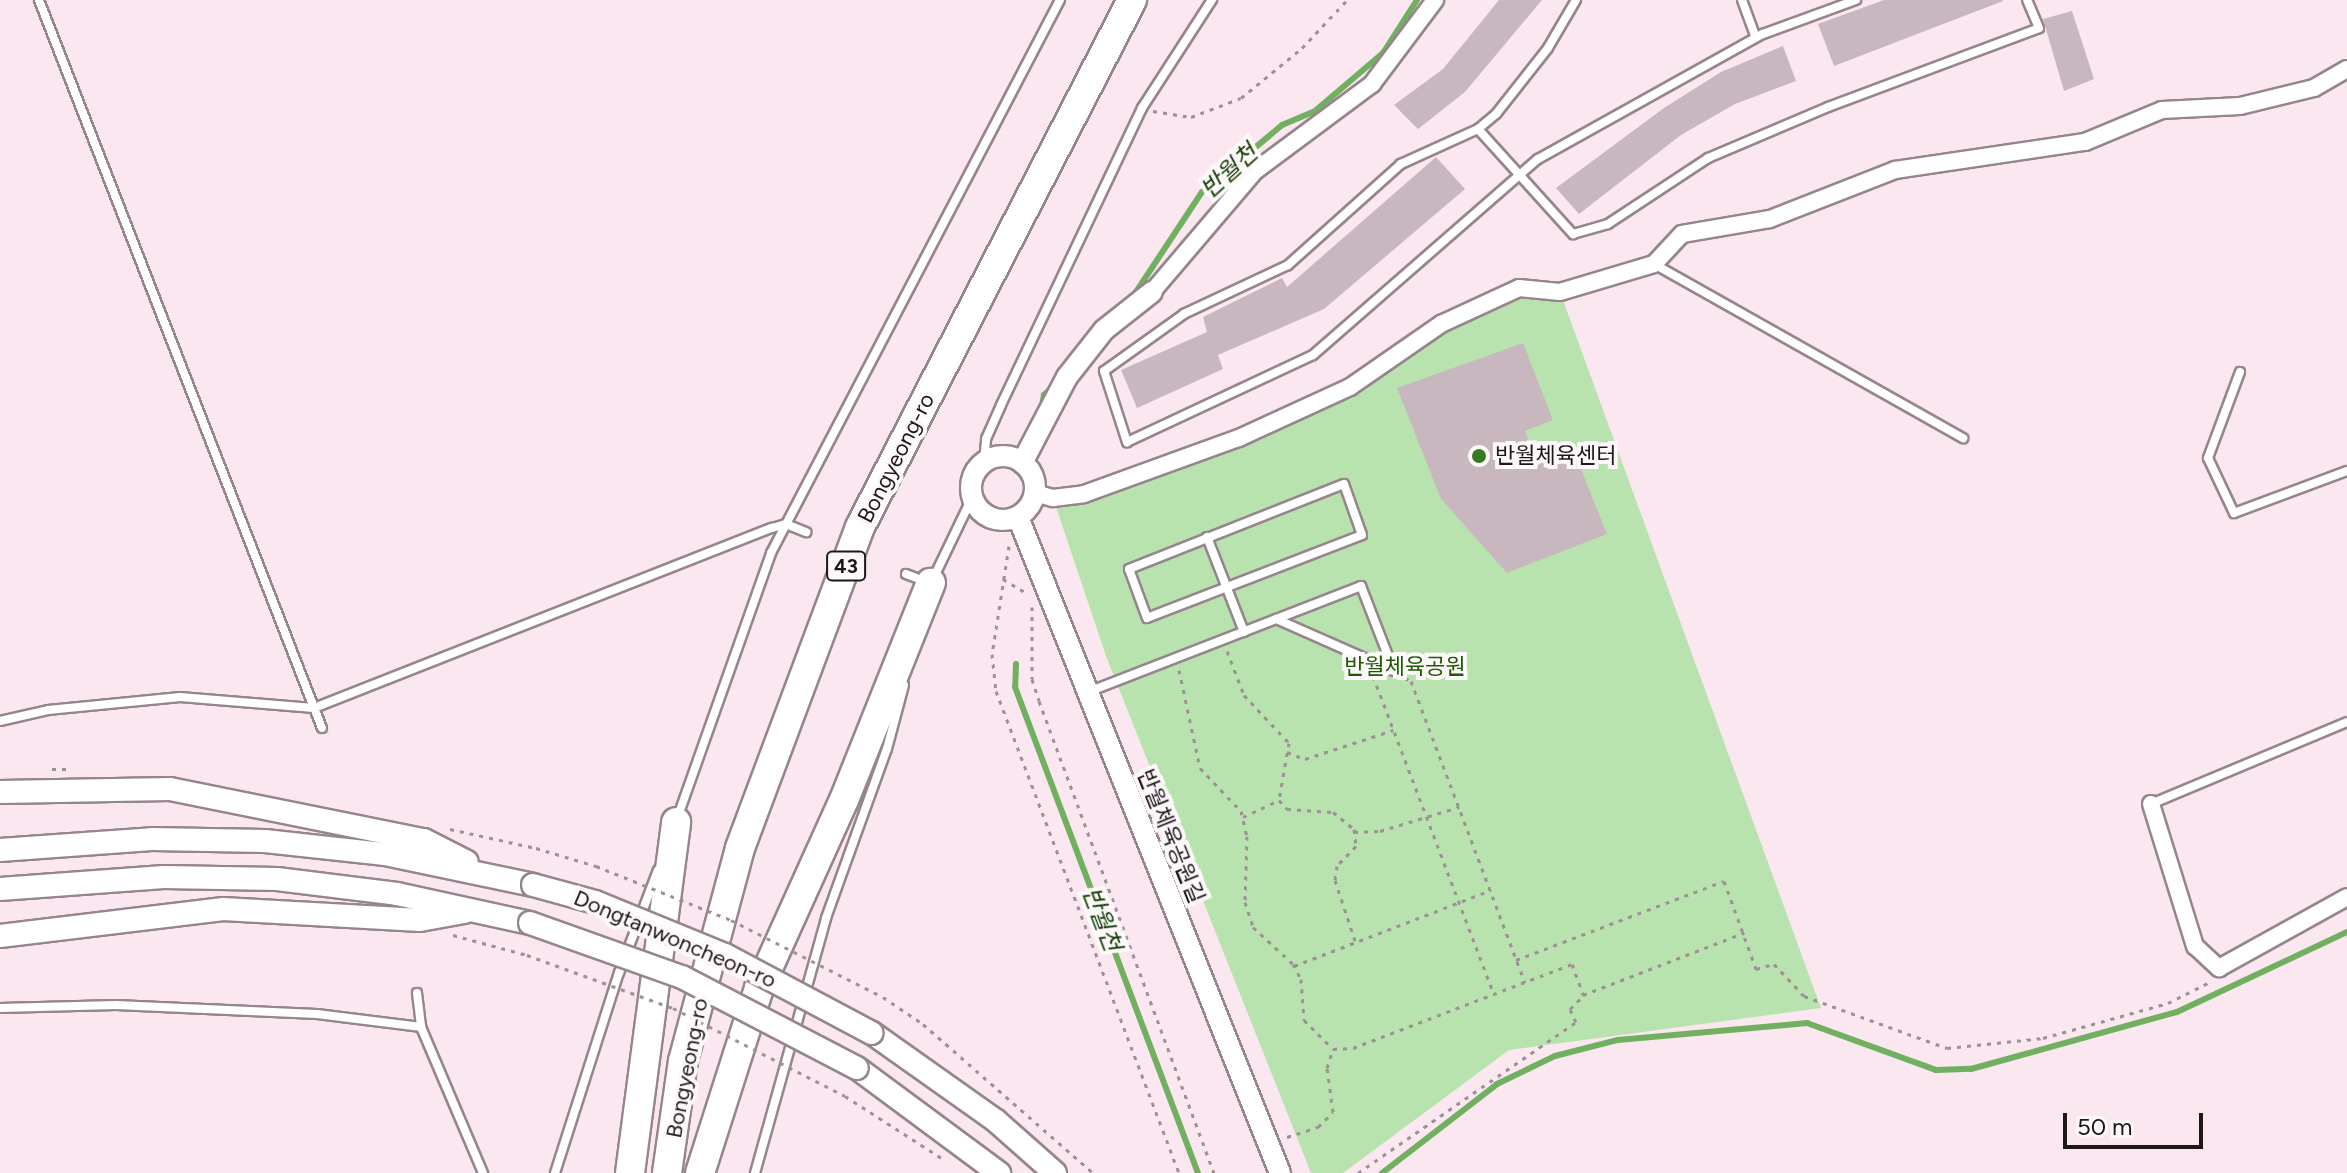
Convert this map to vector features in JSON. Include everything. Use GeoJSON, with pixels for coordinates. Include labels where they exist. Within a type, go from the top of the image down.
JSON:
{"type":"FeatureCollection","features":[{"type":"Feature","properties":{"kind":"highway","name":"Bongyeong-ro"},"geometry":{"type":"LineString","coordinates":[[667,1173],[683,1061],[740,848],[860,527],[1132,0]]}},
{"type":"Feature","properties":{"kind":"highway"},"geometry":{"type":"LineString","coordinates":[[700,1173],[759,988],[844,800],[918,579]]}},
{"type":"Feature","properties":{"kind":"highway"},"geometry":{"type":"LineString","coordinates":[[630,1173],[676,822]]}},
{"type":"Feature","properties":{"kind":"main road"},"geometry":{"type":"LineString","coordinates":[[0,792],[170,789],[252,802],[424,840],[489,873]]}},
{"type":"Feature","properties":{"kind":"main road","name":"Dongtanwoncheon-ro"},"geometry":{"type":"LineString","coordinates":[[0,850],[152,839],[265,841],[489,873],[595,902],[725,955],[872,1033],[995,1120],[1055,1173]]}},
{"type":"Feature","properties":{"kind":"main road","name":"Dongtanwoncheon-ro"},"geometry":{"type":"LineString","coordinates":[[0,889],[148,878],[277,879],[481,909],[530,923],[682,977],[857,1068],[999,1173]]}},
{"type":"Feature","properties":{"kind":"main road"},"geometry":{"type":"LineString","coordinates":[[0,936],[223,909],[420,920],[481,909]]}},
{"type":"Feature","properties":{"kind":"street"},"geometry":{"type":"LineString","coordinates":[[1022,463],[1067,377],[1104,330],[1152,292],[1255,171],[1372,84],[1435,0]]}},
{"type":"Feature","properties":{"kind":"street"},"geometry":{"type":"LineString","coordinates":[[1035,493],[1053,498],[1084,494],[1239,438],[1350,387],[1441,324],[1519,288],[1560,292],[1654,264],[1682,234],[1770,219],[1895,170],[2085,142],[2162,110],[2240,106],[2314,88],[2347,69]]}},
{"type":"Feature","properties":{"kind":"street"},"geometry":{"type":"LineString","coordinates":[[1007,457],[1022,463],[1033,476],[1035,493],[1018,517],[990,517],[973,496],[975,474],[984,463],[1007,457]]}},
{"type":"Feature","properties":{"kind":"street","name":"반월체육공원길"},"geometry":{"type":"LineString","coordinates":[[1018,517],[1280,1173]]}},
{"type":"Feature","properties":{"kind":"street"},"geometry":{"type":"LineString","coordinates":[[2151,804],[2195,946],[2219,968],[2347,897]]}},
{"type":"Feature","properties":{"kind":"lane"},"geometry":{"type":"LineString","coordinates":[[39,0],[322,728]]}},
{"type":"Feature","properties":{"kind":"lane"},"geometry":{"type":"LineString","coordinates":[[555,1173],[619,973],[771,553],[1060,0]]}},
{"type":"Feature","properties":{"kind":"lane"},"geometry":{"type":"LineString","coordinates":[[984,463],[986,439],[1001,405],[1142,108],[1212,0]]}},
{"type":"Feature","properties":{"kind":"lane"},"geometry":{"type":"LineString","coordinates":[[1576,0],[1548,48],[1496,114],[1478,129],[1401,164],[1288,265],[1184,314],[1104,371],[1127,442],[1313,355],[1538,159],[1667,83],[1756,38],[1856,0]]}},
{"type":"Feature","properties":{"kind":"lane"},"geometry":{"type":"LineString","coordinates":[[1742,0],[1756,38]]}},
{"type":"Feature","properties":{"kind":"lane"},"geometry":{"type":"LineString","coordinates":[[1478,129],[1517,177],[1573,234],[1608,224],[1708,158],[1828,107],[2039,28],[2027,0]]}},
{"type":"Feature","properties":{"kind":"lane"},"geometry":{"type":"LineString","coordinates":[[1654,264],[1963,438]]}},
{"type":"Feature","properties":{"kind":"lane"},"geometry":{"type":"LineString","coordinates":[[2240,372],[2208,458],[2234,513],[2347,471]]}},
{"type":"Feature","properties":{"kind":"lane"},"geometry":{"type":"LineString","coordinates":[[1344,484],[1362,535],[1147,618],[1129,569],[1207,537],[1344,484]]}},
{"type":"Feature","properties":{"kind":"lane"},"geometry":{"type":"LineString","coordinates":[[755,1173],[826,918],[887,749],[918,579],[973,496]]}},
{"type":"Feature","properties":{"kind":"lane"},"geometry":{"type":"LineString","coordinates":[[0,721],[48,710],[180,697],[314,708],[786,524],[806,532]]}},
{"type":"Feature","properties":{"kind":"lane"},"geometry":{"type":"LineString","coordinates":[[1207,537],[1244,632]]}},
{"type":"Feature","properties":{"kind":"lane"},"geometry":{"type":"LineString","coordinates":[[1087,693],[1361,586],[1394,671]]}},
{"type":"Feature","properties":{"kind":"lane"},"geometry":{"type":"LineString","coordinates":[[1276,619],[1394,671]]}},
{"type":"Feature","properties":{"kind":"lane"},"geometry":{"type":"LineString","coordinates":[[2151,804],[2347,722]]}},
{"type":"Feature","properties":{"kind":"lane"},"geometry":{"type":"LineString","coordinates":[[417,993],[421,1027],[483,1173]]}},
{"type":"Feature","properties":{"kind":"lane"},"geometry":{"type":"LineString","coordinates":[[0,1008],[116,1005],[302,1013],[421,1027]]}},
{"type":"Feature","properties":{"kind":"path"},"geometry":{"type":"LineString","coordinates":[[1142,108],[1191,117],[1241,98],[1302,48],[1347,0]]}},
{"type":"Feature","properties":{"kind":"path"},"geometry":{"type":"LineString","coordinates":[[1009,546],[992,654],[996,691],[1179,1173]]}},
{"type":"Feature","properties":{"kind":"path"},"geometry":{"type":"LineString","coordinates":[[1003,579],[1022,586],[1029,598],[1035,619],[1031,655],[1039,701],[1214,1173]]}},
{"type":"Feature","properties":{"kind":"path"},"geometry":{"type":"LineString","coordinates":[[1223,640],[1244,695],[1260,717],[1279,727],[1289,743],[1279,800]]}},
{"type":"Feature","properties":{"kind":"path"},"geometry":{"type":"LineString","coordinates":[[1176,658],[1200,768],[1243,817],[1245,902],[1253,927],[1294,966],[1304,1020],[1333,1049],[1353,1048],[1572,964],[1583,995]]}},
{"type":"Feature","properties":{"kind":"path"},"geometry":{"type":"LineString","coordinates":[[1367,659],[1494,994]]}},
{"type":"Feature","properties":{"kind":"path"},"geometry":{"type":"LineString","coordinates":[[1394,671],[1411,681],[1525,982]]}},
{"type":"Feature","properties":{"kind":"path"},"geometry":{"type":"LineString","coordinates":[[1287,752],[1305,759],[1394,730]]}},
{"type":"Feature","properties":{"kind":"path"},"geometry":{"type":"LineString","coordinates":[[1243,817],[1279,800]]}},
{"type":"Feature","properties":{"kind":"path"},"geometry":{"type":"LineString","coordinates":[[1279,800],[1287,809],[1344,816],[1354,832],[1356,846],[1337,866],[1335,880],[1356,944]]}},
{"type":"Feature","properties":{"kind":"path"},"geometry":{"type":"LineString","coordinates":[[1354,832],[1427,819],[1459,806]]}},
{"type":"Feature","properties":{"kind":"path"},"geometry":{"type":"LineString","coordinates":[[536,848],[596,866],[731,920],[883,997],[923,1024],[1093,1173]]}},
{"type":"Feature","properties":{"kind":"path"},"geometry":{"type":"LineString","coordinates":[[1516,960],[1724,881],[1756,969],[1774,964],[1804,996],[1947,1048],[1996,1047],[2102,1023],[2168,1003],[2221,977],[2219,968]]}},
{"type":"Feature","properties":{"kind":"path"},"geometry":{"type":"LineString","coordinates":[[1294,966],[1491,890]]}},
{"type":"Feature","properties":{"kind":"path"},"geometry":{"type":"LineString","coordinates":[[1358,1173],[1576,1022],[1570,1009],[1583,995],[1744,933]]}},
{"type":"Feature","properties":{"kind":"path"},"geometry":{"type":"LineString","coordinates":[[527,955],[673,1008],[845,1096],[953,1165]]}},
{"type":"Feature","properties":{"kind":"path"},"geometry":{"type":"LineString","coordinates":[[1268,1144],[1318,1127],[1333,1112],[1327,1068],[1333,1049]]}},
{"type":"Feature","properties":{"kind":"green space","name":"반월체육공원"},"geometry":{"type":"Polygon","coordinates":[[[1519,288],[1560,292],[1821,1008],[1509,1050],[1343,1173],[1311,1173],[1106,656],[1053,498],[1239,438],[1519,288]]]}},
{"type":"Feature","properties":{"kind":"building"},"geometry":{"type":"Polygon","coordinates":[[[1499,0],[1542,0],[1465,92],[1418,129],[1394,105],[1443,69],[1499,0]]]}},
{"type":"Feature","properties":{"kind":"building"},"geometry":{"type":"Polygon","coordinates":[[[1884,0],[2003,1],[1834,66],[1818,24],[1884,0]]]}},
{"type":"Feature","properties":{"kind":"building"},"geometry":{"type":"Polygon","coordinates":[[[2072,11],[2094,79],[2064,91],[2043,19],[2072,11]]]}},
{"type":"Feature","properties":{"kind":"building"},"geometry":{"type":"Polygon","coordinates":[[[1783,46],[1796,81],[1735,104],[1681,135],[1579,214],[1556,188],[1664,108],[1721,72],[1783,46]]]}},
{"type":"Feature","properties":{"kind":"building"},"geometry":{"type":"Polygon","coordinates":[[[1436,157],[1465,189],[1324,309],[1218,355],[1223,369],[1137,408],[1121,370],[1207,332],[1203,317],[1282,278],[1287,287],[1436,157]]]}},
{"type":"Feature","properties":{"kind":"building","name":"반월체육센터"},"geometry":{"type":"Polygon","coordinates":[[[1523,343],[1553,420],[1525,431],[1536,462],[1573,449],[1607,534],[1507,573],[1441,499],[1397,388],[1523,343]]]}},
{"type":"Feature","properties":{"kind":"waterway","name":"반월천"},"geometry":{"type":"LineString","coordinates":[[1134,295],[1202,192],[1282,125],[1315,111],[1383,53],[1417,0]]}},
{"type":"Feature","properties":{"kind":"waterway","name":"반월천"},"geometry":{"type":"LineString","coordinates":[[1042,407],[1044,395],[1053,387]]}},
{"type":"Feature","properties":{"kind":"waterway","name":"반월천"},"geometry":{"type":"LineString","coordinates":[[1016,664],[1015,687],[1198,1173]]}},
{"type":"Feature","properties":{"kind":"waterway"},"geometry":{"type":"LineString","coordinates":[[1382,1173],[1497,1084],[1555,1056],[1618,1040],[1807,1023],[1936,1070],[1971,1069],[2177,1012],[2347,932]]}},
{"type":"Feature","properties":{"kind":"place","name":"반월체육센터"},"geometry":{"type":"Point","coordinates":[1479,456]}}]}
